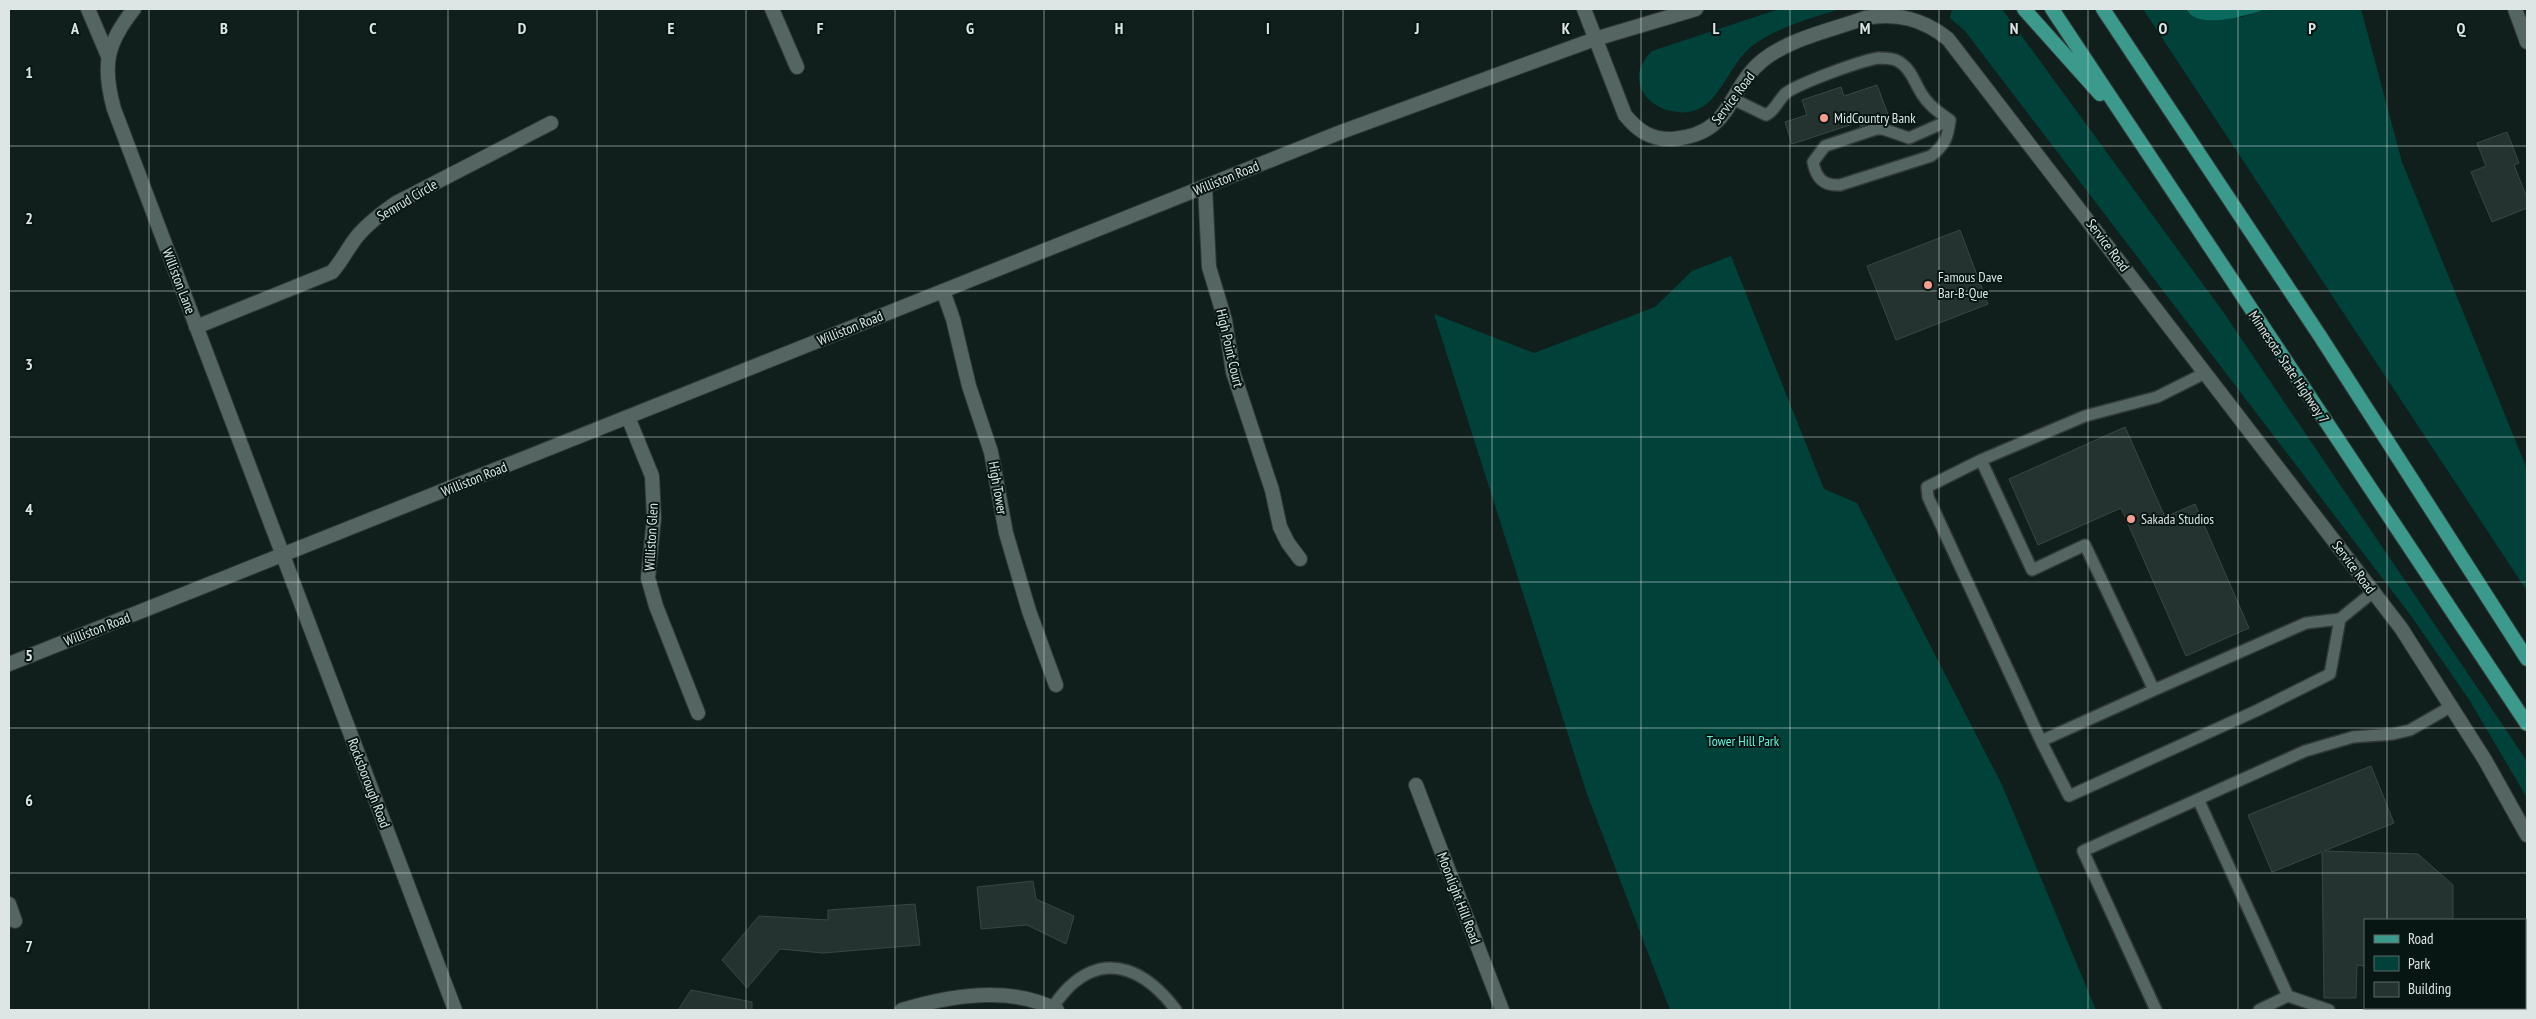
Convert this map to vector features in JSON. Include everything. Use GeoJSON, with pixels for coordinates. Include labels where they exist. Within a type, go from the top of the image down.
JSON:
{"type":"FeatureCollection","features":[{"type":"Feature","properties":{"kind":"main road"},"geometry":{"type":"LineString","coordinates":[[2024,9],[2135,134]]}},
{"type":"Feature","properties":{"kind":"main road","name":"Minnesota State Highway 7"},"geometry":{"type":"LineString","coordinates":[[2052,9],[2527,724]]}},
{"type":"Feature","properties":{"kind":"main road"},"geometry":{"type":"LineString","coordinates":[[2103,9],[2315,327],[2527,658]]}},
{"type":"Feature","properties":{"kind":"street"},"geometry":{"type":"LineString","coordinates":[[88,9],[108,56]]}},
{"type":"Feature","properties":{"kind":"street","name":"Williston Lane"},"geometry":{"type":"LineString","coordinates":[[134,9],[117,29],[108,56],[106,82],[114,109],[282,555]]}},
{"type":"Feature","properties":{"kind":"street"},"geometry":{"type":"LineString","coordinates":[[772,9],[797,67]]}},
{"type":"Feature","properties":{"kind":"street","name":"Service Road"},"geometry":{"type":"LineString","coordinates":[[1584,9],[1625,115],[1634,126],[1647,136],[1666,139],[1684,138],[1714,126],[1734,100],[1750,74],[1762,60],[1780,48],[1865,18],[1899,16],[1935,28],[1948,39],[2401,628],[2452,706],[2527,836]]}},
{"type":"Feature","properties":{"kind":"street","name":"Williston Road"},"geometry":{"type":"LineString","coordinates":[[9,664],[1341,132],[1595,39],[1696,9]]}},
{"type":"Feature","properties":{"kind":"street"},"geometry":{"type":"LineString","coordinates":[[2515,9],[2527,42]]}},
{"type":"Feature","properties":{"kind":"street","name":"Semrud Circle"},"geometry":{"type":"LineString","coordinates":[[196,327],[332,272],[346,256],[358,235],[376,217],[396,203],[551,122]]}},
{"type":"Feature","properties":{"kind":"street","name":"High Point Court"},"geometry":{"type":"LineString","coordinates":[[1205,186],[1209,267],[1225,320],[1233,372],[1272,490],[1280,527],[1288,543],[1300,559]]}},
{"type":"Feature","properties":{"kind":"street","name":"High Tower"},"geometry":{"type":"LineString","coordinates":[[943,291],[954,319],[969,386],[991,452],[1006,533],[1029,611],[1056,685]]}},
{"type":"Feature","properties":{"kind":"street","name":"Williston Glen"},"geometry":{"type":"LineString","coordinates":[[628,417],[652,476],[654,518],[648,578],[656,606],[698,713]]}},
{"type":"Feature","properties":{"kind":"street","name":"Rocksborough Road"},"geometry":{"type":"LineString","coordinates":[[282,555],[456,1010]]}},
{"type":"Feature","properties":{"kind":"street","name":"Moonlight Hill Road"},"geometry":{"type":"LineString","coordinates":[[1416,785],[1502,1010]]}},
{"type":"Feature","properties":{"kind":"street"},"geometry":{"type":"LineString","coordinates":[[9,904],[15,922]]}},
{"type":"Feature","properties":{"kind":"street"},"geometry":{"type":"LineString","coordinates":[[902,1010],[925,1003],[967,996],[1010,996],[1054,1009]]}},
{"type":"Feature","properties":{"kind":"lane"},"geometry":{"type":"LineString","coordinates":[[1734,100],[1766,115],[1773,111],[1779,100],[1797,87],[1864,62],[1889,58],[1900,62],[1909,70],[1920,92],[1932,108],[1950,120]]}},
{"type":"Feature","properties":{"kind":"lane"},"geometry":{"type":"LineString","coordinates":[[1950,120],[1948,138],[1942,148],[1931,156],[1840,185],[1829,186],[1821,181],[1815,172],[1813,162],[1825,146],[1876,129],[1883,129],[1909,138],[1950,120]]}},
{"type":"Feature","properties":{"kind":"lane"},"geometry":{"type":"LineString","coordinates":[[2206,373],[2157,397],[2085,416],[1981,460],[1927,487],[1928,497],[2041,741],[2069,796],[2258,710],[2330,674],[2340,619]]}},
{"type":"Feature","properties":{"kind":"lane"},"geometry":{"type":"LineString","coordinates":[[1981,460],[2032,570],[2085,545],[2154,690]]}},
{"type":"Feature","properties":{"kind":"lane"},"geometry":{"type":"LineString","coordinates":[[2041,741],[2306,623],[2340,619],[2373,592]]}},
{"type":"Feature","properties":{"kind":"lane"},"geometry":{"type":"LineString","coordinates":[[2156,1010],[2083,851],[2305,751],[2353,737],[2394,734],[2410,730],[2452,706]]}},
{"type":"Feature","properties":{"kind":"lane"},"geometry":{"type":"LineString","coordinates":[[2198,799],[2288,996]]}},
{"type":"Feature","properties":{"kind":"lane"},"geometry":{"type":"LineString","coordinates":[[1054,1009],[1070,986],[1091,973],[1117,966],[1142,976],[1166,996],[1176,1010]]}},
{"type":"Feature","properties":{"kind":"lane"},"geometry":{"type":"LineString","coordinates":[[2259,1010],[2288,996],[2329,1010]]}},
{"type":"Feature","properties":{"kind":"green space"},"geometry":{"type":"Polygon","coordinates":[[[1779,9],[1840,9],[1786,27],[1756,43],[1735,65],[1719,91],[1698,109],[1685,112],[1667,110],[1654,104],[1644,94],[1639,75],[1643,62],[1652,51],[1779,9]]]}},
{"type":"Feature","properties":{"kind":"green space"},"geometry":{"type":"Polygon","coordinates":[[[1952,9],[2002,9],[2224,313],[2527,761],[2527,798],[2470,701],[2412,617],[1965,31],[1950,18],[1952,9]]]}},
{"type":"Feature","properties":{"kind":"green space"},"geometry":{"type":"Polygon","coordinates":[[[2143,9],[2186,9],[2188,14],[2242,17],[2267,9],[2361,9],[2402,162],[2527,469],[2527,591],[2143,9]]]}},
{"type":"Feature","properties":{"kind":"green space","name":"Tower Hill Park"},"geometry":{"type":"Polygon","coordinates":[[[1731,256],[1824,489],[1857,503],[2002,785],[2096,1010],[1670,1010],[1587,794],[1434,314],[1534,353],[1655,307],[1692,271],[1731,256]]]}},
{"type":"Feature","properties":{"kind":"shaded area"},"geometry":{"type":"Polygon","coordinates":[[[2186,9],[2267,9],[2224,20],[2211,20],[2192,16],[2186,9]]]}},
{"type":"Feature","properties":{"kind":"building","name":"MidCountry Bank"},"geometry":{"type":"Polygon","coordinates":[[[1877,85],[1889,117],[1860,126],[1859,122],[1792,144],[1785,122],[1807,115],[1802,100],[1841,87],[1844,96],[1877,85]]]}},
{"type":"Feature","properties":{"kind":"building"},"geometry":{"type":"Polygon","coordinates":[[[2507,132],[2519,163],[2514,165],[2527,198],[2527,208],[2492,222],[2471,172],[2486,166],[2477,143],[2507,132]]]}},
{"type":"Feature","properties":{"kind":"building","name":"Famous Dave Bar-B-Que"},"geometry":{"type":"Polygon","coordinates":[[[1960,230],[1988,304],[1896,340],[1867,266],[1960,230]]]}},
{"type":"Feature","properties":{"kind":"building"},"geometry":{"type":"Polygon","coordinates":[[[2125,427],[2165,517],[2195,504],[2249,628],[2186,656],[2121,508],[2038,545],[2009,479],[2125,427]]]}},
{"type":"Feature","properties":{"kind":"building"},"geometry":{"type":"Polygon","coordinates":[[[2371,766],[2394,823],[2324,851],[2418,854],[2453,885],[2453,919],[2364,919],[2364,966],[2357,965],[2356,998],[2324,998],[2322,852],[2272,872],[2248,815],[2371,766]]]}},
{"type":"Feature","properties":{"kind":"building"},"geometry":{"type":"Polygon","coordinates":[[[1033,881],[1036,899],[1074,916],[1066,944],[1027,925],[981,929],[977,887],[1033,881]]]}},
{"type":"Feature","properties":{"kind":"building"},"geometry":{"type":"Polygon","coordinates":[[[915,904],[920,945],[823,953],[780,949],[747,988],[722,960],[759,916],[828,920],[828,910],[915,904]]]}},
{"type":"Feature","properties":{"kind":"building"},"geometry":{"type":"Polygon","coordinates":[[[691,990],[752,1002],[752,1010],[678,1010],[691,990]]]}},
{"type":"Feature","properties":{"kind":"place","name":"MidCountry Bank"},"geometry":{"type":"Point","coordinates":[1824,118]}},
{"type":"Feature","properties":{"kind":"place","name":"Famous Dave Bar-B-Que"},"geometry":{"type":"Point","coordinates":[1928,285]}},
{"type":"Feature","properties":{"kind":"place","name":"Sakada Studios"},"geometry":{"type":"Point","coordinates":[2131,519]}}]}
